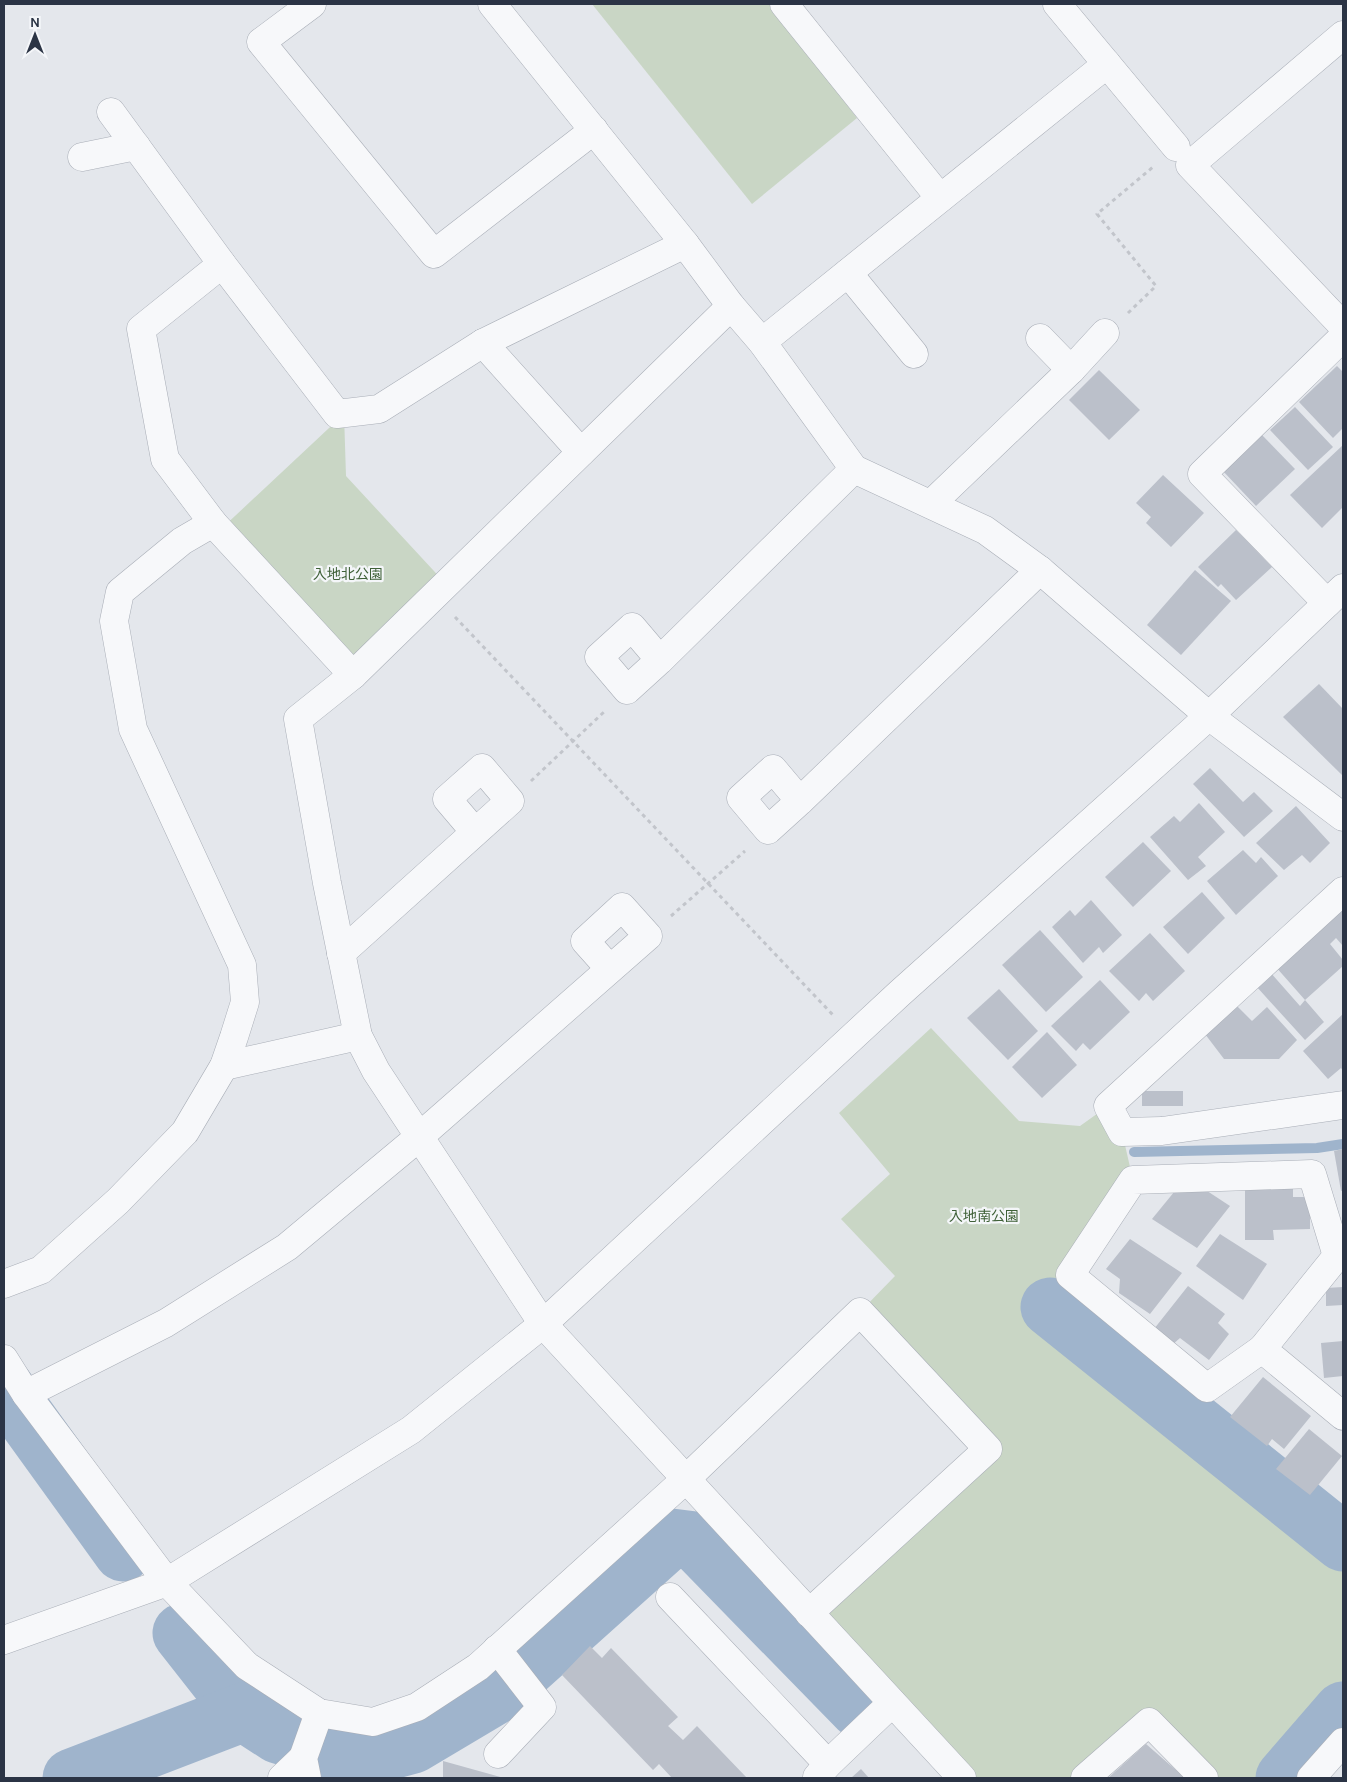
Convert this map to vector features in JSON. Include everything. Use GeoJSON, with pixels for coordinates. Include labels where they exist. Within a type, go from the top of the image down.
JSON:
{"type":"FeatureCollection","features":[{"type":"Feature","properties":{"kind":"street"},"geometry":{"type":"LineString","coordinates":[[312,4],[261,42],[434,254],[594,130]]}},
{"type":"Feature","properties":{"kind":"street"},"geometry":{"type":"LineString","coordinates":[[492,4],[685,244],[731,306],[762,342],[854,469],[985,530],[1040,570],[1208,716],[1343,817]]}},
{"type":"Feature","properties":{"kind":"street"},"geometry":{"type":"LineString","coordinates":[[784,4],[940,198]]}},
{"type":"Feature","properties":{"kind":"street"},"geometry":{"type":"LineString","coordinates":[[1057,4],[1176,147]]}},
{"type":"Feature","properties":{"kind":"street"},"geometry":{"type":"LineString","coordinates":[[1343,35],[1190,165],[1343,326]]}},
{"type":"Feature","properties":{"kind":"street"},"geometry":{"type":"LineString","coordinates":[[762,342],[1107,64]]}},
{"type":"Feature","properties":{"kind":"street"},"geometry":{"type":"LineString","coordinates":[[111,112],[222,264],[337,414],[379,409],[482,344],[685,244]]}},
{"type":"Feature","properties":{"kind":"street"},"geometry":{"type":"LineString","coordinates":[[82,156],[136,146]]}},
{"type":"Feature","properties":{"kind":"street"},"geometry":{"type":"LineString","coordinates":[[222,264],[141,329],[166,458],[213,523],[353,675]]}},
{"type":"Feature","properties":{"kind":"street"},"geometry":{"type":"LineString","coordinates":[[848,273],[914,354]]}},
{"type":"Feature","properties":{"kind":"street"},"geometry":{"type":"LineString","coordinates":[[731,306],[353,675],[298,719],[327,883],[358,1036],[376,1071],[543,1324],[962,1778]]}},
{"type":"Feature","properties":{"kind":"street"},"geometry":{"type":"LineString","coordinates":[[931,504],[1071,370],[1105,333]]}},
{"type":"Feature","properties":{"kind":"street"},"geometry":{"type":"LineString","coordinates":[[4,1640],[167,1582],[411,1430],[543,1324],[853,1036],[1208,716],[1335,596],[1202,474],[1343,337]]}},
{"type":"Feature","properties":{"kind":"street"},"geometry":{"type":"LineString","coordinates":[[1040,338],[1071,370]]}},
{"type":"Feature","properties":{"kind":"street"},"geometry":{"type":"LineString","coordinates":[[482,344],[581,452]]}},
{"type":"Feature","properties":{"kind":"street"},"geometry":{"type":"LineString","coordinates":[[660,660],[632,627],[599,657],[627,690],[660,660],[854,469]]}},
{"type":"Feature","properties":{"kind":"street"},"geometry":{"type":"LineString","coordinates":[[4,1284],[41,1270],[118,1201],[185,1132],[224,1066],[244,1002],[242,965],[134,729],[114,621],[120,592],[182,541],[213,523]]}},
{"type":"Feature","properties":{"kind":"street"},"geometry":{"type":"LineString","coordinates":[[800,800],[773,769],[741,798],[768,830],[800,800],[1040,570]]}},
{"type":"Feature","properties":{"kind":"street"},"geometry":{"type":"LineString","coordinates":[[341,953],[475,832],[510,800],[482,768],[447,800],[475,832]]}},
{"type":"Feature","properties":{"kind":"street"},"geometry":{"type":"LineString","coordinates":[[1343,891],[1108,1106],[1122,1132],[1162,1131],[1343,1105]]}},
{"type":"Feature","properties":{"kind":"street"},"geometry":{"type":"LineString","coordinates":[[26,1394],[166,1323],[288,1247],[420,1137],[648,936],[622,907],[585,941],[610,969]]}},
{"type":"Feature","properties":{"kind":"street"},"geometry":{"type":"LineString","coordinates":[[224,1066],[358,1036]]}},
{"type":"Feature","properties":{"kind":"street"},"geometry":{"type":"LineString","coordinates":[[1312,1174],[1340,1255],[1262,1349],[1207,1388],[1070,1275],[1133,1180],[1312,1174]]}},
{"type":"Feature","properties":{"kind":"street"},"geometry":{"type":"LineString","coordinates":[[4,1359],[26,1394],[167,1582],[247,1666],[318,1718],[373,1722],[417,1706],[478,1666],[502,1655],[860,1312],[988,1449],[809,1612]]}},
{"type":"Feature","properties":{"kind":"street"},"geometry":{"type":"LineString","coordinates":[[1262,1349],[1343,1416]]}},
{"type":"Feature","properties":{"kind":"street"},"geometry":{"type":"LineString","coordinates":[[670,1597],[822,1771],[892,1703]]}},
{"type":"Feature","properties":{"kind":"street"},"geometry":{"type":"LineString","coordinates":[[498,1754],[542,1707],[502,1655]]}},
{"type":"Feature","properties":{"kind":"street"},"geometry":{"type":"LineString","coordinates":[[282,1778],[305,1762],[318,1718]]}},
{"type":"Feature","properties":{"kind":"street"},"geometry":{"type":"LineString","coordinates":[[1085,1778],[1149,1722],[1204,1778]]}},
{"type":"Feature","properties":{"kind":"street"},"geometry":{"type":"LineString","coordinates":[[1311,1778],[1343,1742]]}},
{"type":"Feature","properties":{"kind":"path"},"geometry":{"type":"LineString","coordinates":[[1105,333],[1156,286],[1097,214],[1176,147]]}},
{"type":"Feature","properties":{"kind":"path"},"geometry":{"type":"LineString","coordinates":[[434,595],[853,1036]]}},
{"type":"Feature","properties":{"kind":"path"},"geometry":{"type":"LineString","coordinates":[[510,800],[627,690]]}},
{"type":"Feature","properties":{"kind":"path"},"geometry":{"type":"LineString","coordinates":[[648,936],[768,830]]}},
{"type":"Feature","properties":{"kind":"green space"},"geometry":{"type":"Polygon","coordinates":[[[592,4],[770,4],[857,118],[752,204],[592,4]]]}},
{"type":"Feature","properties":{"kind":"green space","name":"入地北公園"},"geometry":{"type":"Polygon","coordinates":[[[344,414],[346,476],[446,584],[353,675],[220,530],[344,414]]]}},
{"type":"Feature","properties":{"kind":"green space","name":"入地南公園"},"geometry":{"type":"Polygon","coordinates":[[[931,1028],[1019,1121],[1080,1126],[1108,1106],[1122,1132],[1133,1180],[1070,1275],[1036,1307],[1093,1358],[1343,1563],[1343,1685],[1264,1778],[1204,1778],[1149,1722],[1085,1778],[962,1778],[809,1613],[988,1449],[860,1312],[895,1276],[841,1219],[890,1174],[839,1113],[931,1028]]]}},
{"type":"Feature","properties":{"kind":"building"},"geometry":{"type":"Polygon","coordinates":[[[1337,366],[1343,372],[1343,428],[1333,438],[1299,402],[1337,366]]]}},
{"type":"Feature","properties":{"kind":"building"},"geometry":{"type":"Polygon","coordinates":[[[1099,370],[1140,410],[1109,440],[1069,400],[1099,370]]]}},
{"type":"Feature","properties":{"kind":"building"},"geometry":{"type":"Polygon","coordinates":[[[1295,407],[1333,447],[1308,470],[1270,430],[1295,407]]]}},
{"type":"Feature","properties":{"kind":"building"},"geometry":{"type":"Polygon","coordinates":[[[1261,434],[1295,469],[1256,506],[1222,470],[1261,434]]]}},
{"type":"Feature","properties":{"kind":"building"},"geometry":{"type":"Polygon","coordinates":[[[1343,445],[1343,507],[1322,528],[1290,495],[1343,445]]]}},
{"type":"Feature","properties":{"kind":"building"},"geometry":{"type":"Polygon","coordinates":[[[1163,475],[1204,513],[1171,547],[1146,523],[1151,517],[1136,503],[1163,475]]]}},
{"type":"Feature","properties":{"kind":"building"},"geometry":{"type":"Polygon","coordinates":[[[1236,530],[1272,567],[1236,600],[1221,584],[1218,587],[1198,567],[1236,530]]]}},
{"type":"Feature","properties":{"kind":"building"},"geometry":{"type":"Polygon","coordinates":[[[1195,570],[1231,601],[1181,655],[1147,625],[1195,570]]]}},
{"type":"Feature","properties":{"kind":"building"},"geometry":{"type":"Polygon","coordinates":[[[1319,684],[1343,709],[1342,775],[1283,717],[1319,684]]]}},
{"type":"Feature","properties":{"kind":"building"},"geometry":{"type":"Polygon","coordinates":[[[1210,768],[1243,802],[1254,792],[1273,811],[1244,837],[1193,784],[1210,768]]]}},
{"type":"Feature","properties":{"kind":"building"},"geometry":{"type":"Polygon","coordinates":[[[1199,803],[1225,832],[1198,857],[1206,866],[1188,880],[1150,837],[1174,816],[1180,822],[1199,803]]]}},
{"type":"Feature","properties":{"kind":"building"},"geometry":{"type":"Polygon","coordinates":[[[1296,806],[1330,843],[1310,863],[1302,855],[1284,870],[1256,843],[1296,806]]]}},
{"type":"Feature","properties":{"kind":"building"},"geometry":{"type":"Polygon","coordinates":[[[1143,842],[1171,871],[1133,907],[1105,877],[1143,842]]]}},
{"type":"Feature","properties":{"kind":"building"},"geometry":{"type":"Polygon","coordinates":[[[1243,850],[1256,863],[1261,857],[1278,876],[1236,915],[1207,881],[1243,850]]]}},
{"type":"Feature","properties":{"kind":"building"},"geometry":{"type":"Polygon","coordinates":[[[1202,892],[1225,918],[1188,954],[1163,927],[1202,892]]]}},
{"type":"Feature","properties":{"kind":"building"},"geometry":{"type":"Polygon","coordinates":[[[1091,900],[1122,935],[1103,953],[1099,947],[1083,963],[1052,927],[1070,910],[1075,916],[1091,900]]]}},
{"type":"Feature","properties":{"kind":"building"},"geometry":{"type":"Polygon","coordinates":[[[1343,909],[1343,946],[1336,938],[1330,944],[1343,960],[1343,966],[1305,1000],[1275,966],[1343,909]]]}},
{"type":"Feature","properties":{"kind":"building"},"geometry":{"type":"Polygon","coordinates":[[[1040,930],[1083,977],[1046,1012],[1002,965],[1040,930]]]}},
{"type":"Feature","properties":{"kind":"building"},"geometry":{"type":"Polygon","coordinates":[[[1150,933],[1185,971],[1153,1001],[1146,993],[1139,1001],[1109,971],[1150,933]]]}},
{"type":"Feature","properties":{"kind":"building"},"geometry":{"type":"Polygon","coordinates":[[[1270,972],[1300,1006],[1305,1000],[1324,1022],[1305,1040],[1256,986],[1270,972]]]}},
{"type":"Feature","properties":{"kind":"building"},"geometry":{"type":"Polygon","coordinates":[[[1100,980],[1130,1012],[1090,1050],[1083,1043],[1076,1051],[1051,1026],[1100,980]]]}},
{"type":"Feature","properties":{"kind":"building"},"geometry":{"type":"Polygon","coordinates":[[[999,989],[1038,1031],[1008,1060],[967,1018],[999,989]]]}},
{"type":"Feature","properties":{"kind":"building"},"geometry":{"type":"Polygon","coordinates":[[[1236,1005],[1252,1021],[1267,1007],[1297,1040],[1279,1059],[1224,1059],[1205,1034],[1236,1005]]]}},
{"type":"Feature","properties":{"kind":"building"},"geometry":{"type":"Polygon","coordinates":[[[1343,1014],[1343,1071],[1341,1068],[1328,1079],[1303,1051],[1343,1014]]]}},
{"type":"Feature","properties":{"kind":"building"},"geometry":{"type":"Polygon","coordinates":[[[1047,1032],[1077,1065],[1042,1098],[1012,1067],[1047,1032]]]}},
{"type":"Feature","properties":{"kind":"building"},"geometry":{"type":"Polygon","coordinates":[[[1142,1091],[1183,1091],[1183,1106],[1142,1106],[1142,1091]]]}},
{"type":"Feature","properties":{"kind":"building"},"geometry":{"type":"Polygon","coordinates":[[[1343,1149],[1343,1190],[1341,1191],[1334,1151],[1343,1149]]]}},
{"type":"Feature","properties":{"kind":"building"},"geometry":{"type":"Polygon","coordinates":[[[1198,1185],[1230,1206],[1197,1248],[1152,1219],[1179,1186],[1198,1185]]]}},
{"type":"Feature","properties":{"kind":"building"},"geometry":{"type":"Polygon","coordinates":[[[1293,1188],[1293,1197],[1310,1197],[1310,1229],[1273,1230],[1274,1240],[1245,1240],[1245,1189],[1293,1188]]]}},
{"type":"Feature","properties":{"kind":"building"},"geometry":{"type":"Polygon","coordinates":[[[1220,1234],[1267,1264],[1243,1300],[1196,1266],[1220,1234]]]}},
{"type":"Feature","properties":{"kind":"building"},"geometry":{"type":"Polygon","coordinates":[[[1130,1239],[1182,1273],[1150,1314],[1119,1293],[1120,1279],[1106,1269],[1130,1239]]]}},
{"type":"Feature","properties":{"kind":"building"},"geometry":{"type":"Polygon","coordinates":[[[1188,1286],[1225,1314],[1218,1323],[1229,1334],[1209,1360],[1180,1338],[1172,1345],[1154,1329],[1188,1286]]]}},
{"type":"Feature","properties":{"kind":"building"},"geometry":{"type":"Polygon","coordinates":[[[1343,1287],[1343,1305],[1326,1306],[1326,1288],[1343,1287]]]}},
{"type":"Feature","properties":{"kind":"building"},"geometry":{"type":"Polygon","coordinates":[[[1343,1341],[1343,1376],[1324,1378],[1321,1343],[1343,1341]]]}},
{"type":"Feature","properties":{"kind":"building"},"geometry":{"type":"Polygon","coordinates":[[[1263,1377],[1311,1416],[1284,1449],[1272,1439],[1267,1446],[1230,1417],[1263,1377]]]}},
{"type":"Feature","properties":{"kind":"building"},"geometry":{"type":"Polygon","coordinates":[[[1309,1429],[1342,1456],[1310,1495],[1276,1469],[1309,1429]]]}},
{"type":"Feature","properties":{"kind":"building"},"geometry":{"type":"Polygon","coordinates":[[[590,1646],[602,1658],[611,1648],[678,1717],[668,1726],[683,1740],[697,1726],[747,1778],[672,1778],[659,1764],[653,1770],[562,1675],[590,1646]]]}},
{"type":"Feature","properties":{"kind":"building"},"geometry":{"type":"Polygon","coordinates":[[[1146,1744],[1185,1778],[1108,1778],[1146,1744]]]}},
{"type":"Feature","properties":{"kind":"building"},"geometry":{"type":"Polygon","coordinates":[[[443,1761],[504,1778],[443,1778],[443,1761]]]}},
{"type":"Feature","properties":{"kind":"building"},"geometry":{"type":"Polygon","coordinates":[[[861,1769],[869,1778],[851,1778],[861,1769]]]}},
{"type":"Feature","properties":{"kind":"waterway"},"geometry":{"type":"LineString","coordinates":[[1134,1152],[1317,1148],[1343,1144]]}},
{"type":"Feature","properties":{"kind":"waterway"},"geometry":{"type":"LineString","coordinates":[[1050,1307],[1343,1542]]}},
{"type":"Feature","properties":{"kind":"waterway"},"geometry":{"type":"LineString","coordinates":[[4,1387],[123,1552]]}},
{"type":"Feature","properties":{"kind":"waterway"},"geometry":{"type":"LineString","coordinates":[[72,1778],[244,1712],[278,1734],[337,1752],[376,1754],[413,1744],[497,1694],[671,1538],[695,1541],[859,1709]]}},
{"type":"Feature","properties":{"kind":"waterway"},"geometry":{"type":"LineString","coordinates":[[182,1633],[244,1712]]}},
{"type":"Feature","properties":{"kind":"waterway"},"geometry":{"type":"LineString","coordinates":[[1285,1778],[1343,1711]]}}]}
